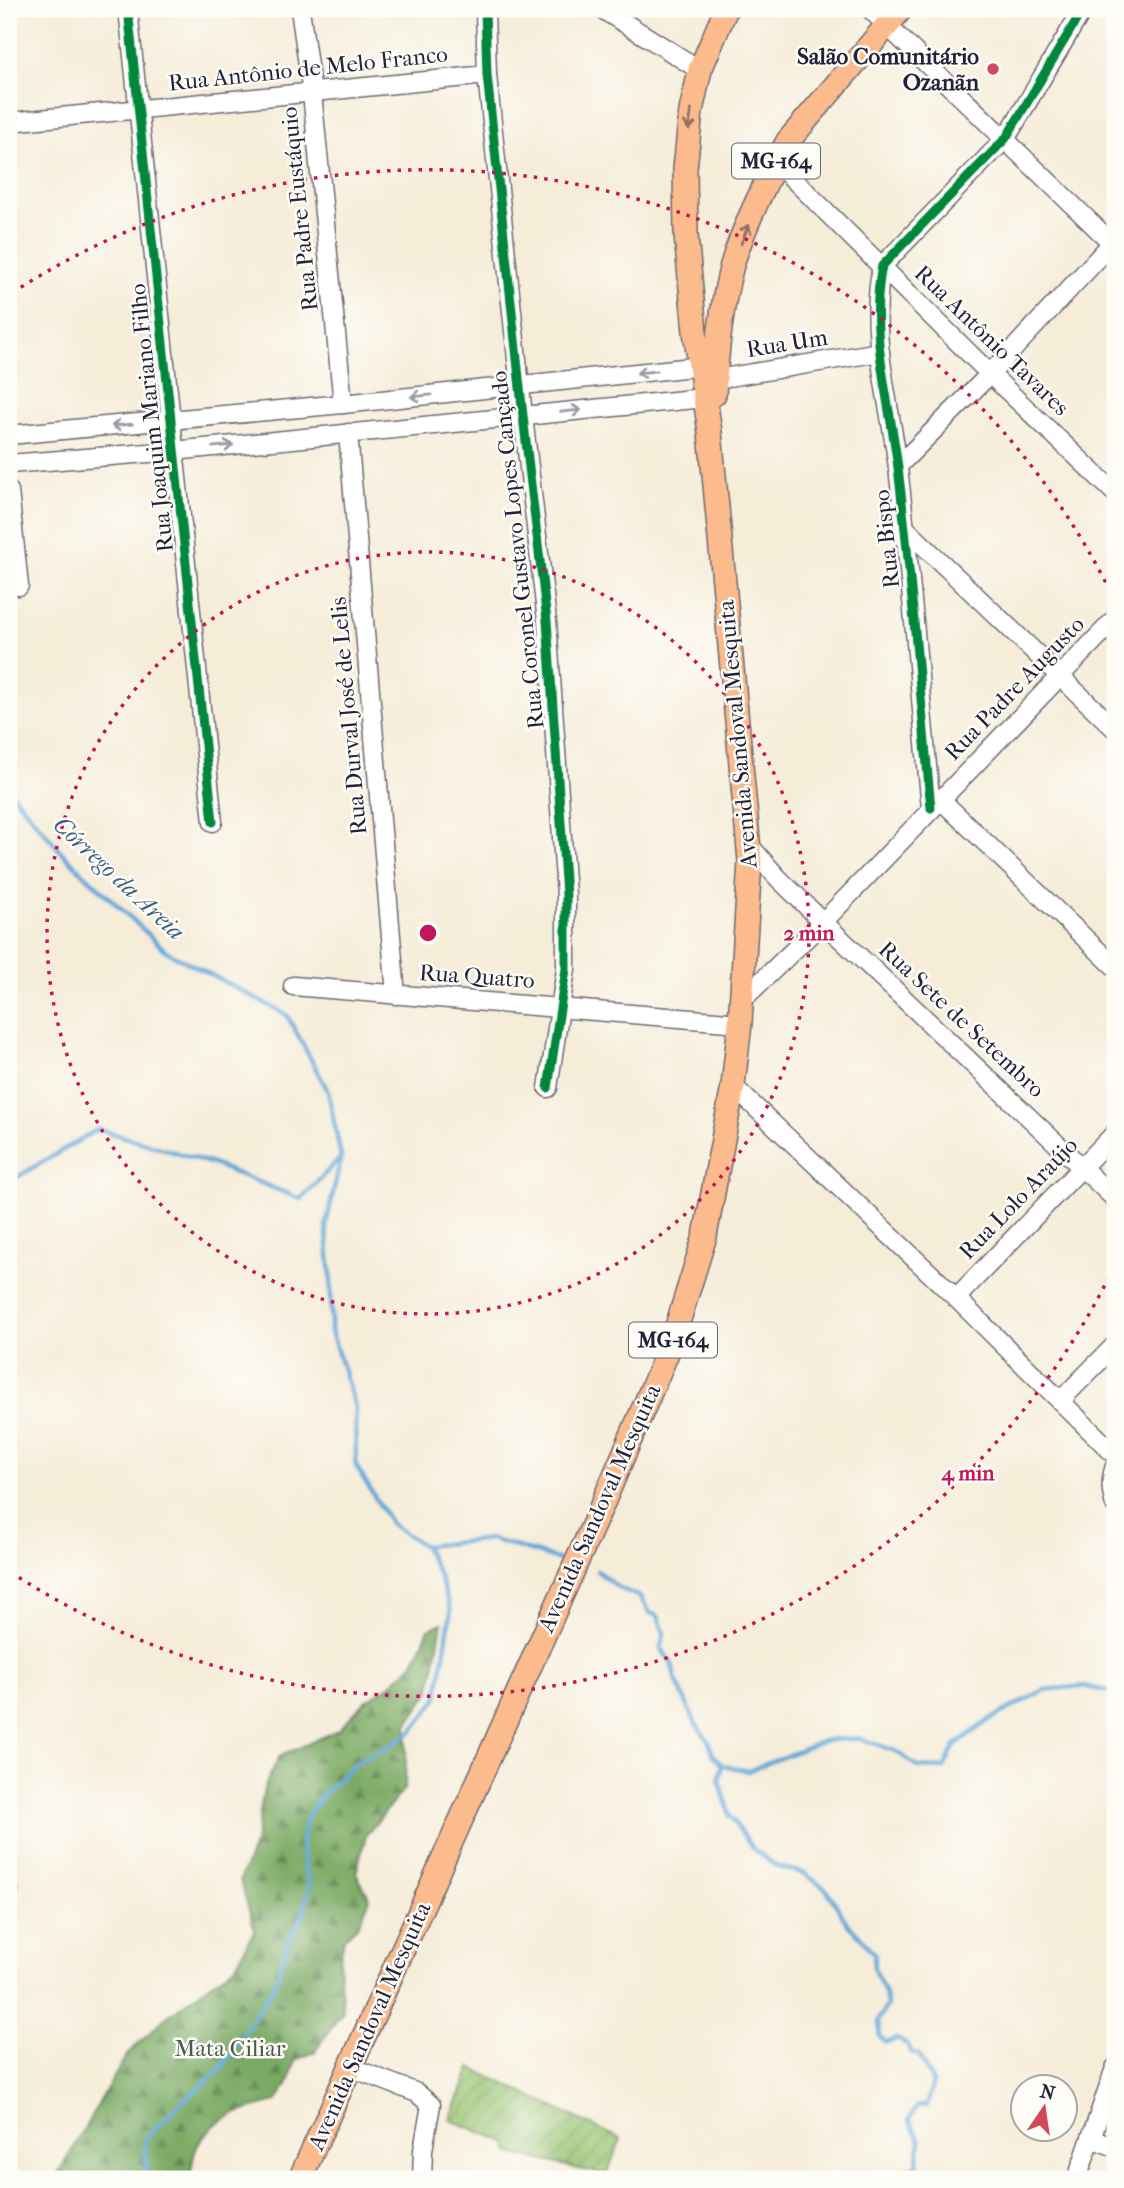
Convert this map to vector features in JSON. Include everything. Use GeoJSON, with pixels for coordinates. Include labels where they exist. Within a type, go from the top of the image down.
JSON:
{"type":"FeatureCollection","features":[{"type":"Feature","properties":{"kind":"main road","name":"Avenida Sandoval Mesquita"},"geometry":{"type":"LineString","coordinates":[[300,2179],[603,1503],[673,1339],[705,1236],[733,1086],[741,1012],[750,861],[710,432],[710,376],[687,262],[685,169],[691,111],[700,70],[726,9]]}},
{"type":"Feature","properties":{"kind":"main road","name":"MG-164"},"geometry":{"type":"LineString","coordinates":[[710,376],[733,264],[776,162],[788,141],[894,17]]}},
{"type":"Feature","properties":{"kind":"main road"},"geometry":{"type":"LineString","coordinates":[[687,262],[698,279],[709,282],[720,280],[728,274],[733,264]]}},
{"type":"Feature","properties":{"kind":"street","name":"Rua Joaquim Mariano Filho"},"geometry":{"type":"LineString","coordinates":[[128,9],[213,822]]}},
{"type":"Feature","properties":{"kind":"street","name":"Rua Padre Eustáquio"},"geometry":{"type":"LineString","coordinates":[[300,9],[312,93],[343,404]]}},
{"type":"Feature","properties":{"kind":"street","name":"Rua Coronel Gustavo Lopes Cançado"},"geometry":{"type":"LineString","coordinates":[[485,9],[487,75],[547,621],[565,895],[566,969],[548,1088]]}},
{"type":"Feature","properties":{"kind":"street"},"geometry":{"type":"LineString","coordinates":[[602,9],[700,70]]}},
{"type":"Feature","properties":{"kind":"street"},"geometry":{"type":"LineString","coordinates":[[870,9],[894,17],[1006,138],[1114,243],[898,467]]}},
{"type":"Feature","properties":{"kind":"street"},"geometry":{"type":"LineString","coordinates":[[882,267],[1006,138],[1083,9]]}},
{"type":"Feature","properties":{"kind":"street","name":"Rua Antônio de Melo Franco"},"geometry":{"type":"LineString","coordinates":[[9,122],[487,75]]}},
{"type":"Feature","properties":{"kind":"street","name":"Rua Antônio Tavares"},"geometry":{"type":"LineString","coordinates":[[776,162],[990,374],[1115,493]]}},
{"type":"Feature","properties":{"kind":"street","name":"Rua Bispo"},"geometry":{"type":"LineString","coordinates":[[882,267],[878,287],[880,352],[898,467],[935,804]]}},
{"type":"Feature","properties":{"kind":"street","name":"Rua Um"},"geometry":{"type":"LineString","coordinates":[[710,376],[880,352]]}},
{"type":"Feature","properties":{"kind":"street"},"geometry":{"type":"LineString","coordinates":[[9,435],[520,385],[710,376]]}},
{"type":"Feature","properties":{"kind":"street"},"geometry":{"type":"LineString","coordinates":[[9,464],[174,451],[523,416],[710,376]]}},
{"type":"Feature","properties":{"kind":"street","name":"Rua Durval José de Lelis"},"geometry":{"type":"LineString","coordinates":[[348,433],[396,995]]}},
{"type":"Feature","properties":{"kind":"street"},"geometry":{"type":"LineString","coordinates":[[9,491],[19,586]]}},
{"type":"Feature","properties":{"kind":"street"},"geometry":{"type":"LineString","coordinates":[[904,527],[1115,729]]}},
{"type":"Feature","properties":{"kind":"street","name":"Rua Padre Augusto"},"geometry":{"type":"LineString","coordinates":[[741,1012],[935,804],[1115,619]]}},
{"type":"Feature","properties":{"kind":"street"},"geometry":{"type":"LineString","coordinates":[[935,804],[1115,967]]}},
{"type":"Feature","properties":{"kind":"street","name":"Rua Sete de Setembro"},"geometry":{"type":"LineString","coordinates":[[748,844],[823,922],[1115,1199]]}},
{"type":"Feature","properties":{"kind":"street","name":"Rua Quatro"},"geometry":{"type":"LineString","coordinates":[[293,986],[562,1007],[741,1012]]}},
{"type":"Feature","properties":{"kind":"street"},"geometry":{"type":"LineString","coordinates":[[733,1086],[956,1298],[1115,1455]]}},
{"type":"Feature","properties":{"kind":"street","name":"Rua Lolo Araújo"},"geometry":{"type":"LineString","coordinates":[[956,1298],[1115,1133]]}},
{"type":"Feature","properties":{"kind":"street"},"geometry":{"type":"LineString","coordinates":[[1060,1401],[1115,1345]]}},
{"type":"Feature","properties":{"kind":"street"},"geometry":{"type":"LineString","coordinates":[[1115,1466],[1111,1492],[1115,1505]]}},
{"type":"Feature","properties":{"kind":"street"},"geometry":{"type":"LineString","coordinates":[[350,2067],[417,2093],[430,2105],[423,2150],[422,2179]]}},
{"type":"Feature","properties":{"kind":"street"},"geometry":{"type":"LineString","coordinates":[[1077,2179],[1115,2068]]}},
{"type":"Feature","properties":{"kind":"street"},"geometry":{"type":"LineString","coordinates":[[1091,2138],[1115,2147]]}},
{"type":"Feature","properties":{"kind":"green space","name":"Mata Ciliar"},"geometry":{"type":"Polygon","coordinates":[[[442,1623],[430,1691],[407,1725],[405,1788],[366,1835],[356,1873],[370,1899],[359,1924],[344,1938],[339,1965],[343,2011],[315,2052],[295,2060],[290,2080],[276,2102],[229,2117],[209,2131],[195,2152],[191,2179],[55,2179],[126,2056],[164,2019],[236,1965],[255,1930],[240,1880],[255,1843],[264,1788],[279,1757],[338,1730],[366,1701],[389,1686],[413,1664],[429,1629],[442,1623]]]}},
{"type":"Feature","properties":{"kind":"green space"},"geometry":{"type":"Polygon","coordinates":[[[471,2068],[621,2139],[606,2175],[511,2153],[506,2142],[450,2120],[471,2068]]]}},
{"type":"Feature","properties":{"kind":"waterway","name":"Córrego da Areia"},"geometry":{"type":"LineString","coordinates":[[9,790],[63,854],[166,951],[287,1015],[328,1091],[341,1157],[326,1226],[331,1275],[331,1331],[355,1407],[356,1466],[391,1524],[424,1546],[491,1539],[563,1561]]}},
{"type":"Feature","properties":{"kind":"waterway"},"geometry":{"type":"LineString","coordinates":[[9,1184],[98,1129],[210,1163],[301,1199],[340,1158]]}},
{"type":"Feature","properties":{"kind":"waterway"},"geometry":{"type":"LineString","coordinates":[[150,2179],[147,2177],[145,2139],[221,2069],[274,1986],[290,1938],[303,1915],[309,1886],[301,1847],[306,1818],[325,1792],[360,1760],[387,1748],[413,1730],[437,1699],[451,1611],[438,1573],[424,1546]]}},
{"type":"Feature","properties":{"kind":"waterway"},"geometry":{"type":"LineString","coordinates":[[597,1571],[619,1588],[640,1597],[650,1613],[658,1616],[664,1633],[661,1648],[672,1664],[675,1678],[696,1724],[709,1742],[713,1755],[722,1765]]}},
{"type":"Feature","properties":{"kind":"waterway","name":"Córrego da Areia"},"geometry":{"type":"LineString","coordinates":[[722,1765],[748,1771],[823,1741],[859,1738],[895,1751],[919,1767],[944,1768],[955,1745],[989,1720],[1044,1690],[1083,1686],[1115,1693]]}},
{"type":"Feature","properties":{"kind":"waterway"},"geometry":{"type":"LineString","coordinates":[[722,1765],[719,1780],[730,1816],[754,1850],[778,1867],[804,1873],[827,1890],[848,1925],[875,1955],[874,1969],[884,1990],[887,2005],[878,2021],[880,2037],[886,2042],[897,2039],[908,2045],[912,2053],[918,2054],[933,2082],[927,2106],[917,2106],[909,2120],[920,2141],[917,2166],[904,2170],[893,2179]]}},
{"type":"Feature","properties":{"kind":"cycle path"},"geometry":{"type":"LineString","coordinates":[[128,9],[213,822]]}},
{"type":"Feature","properties":{"kind":"cycle path"},"geometry":{"type":"LineString","coordinates":[[485,9],[487,75],[547,621],[566,895],[566,969],[548,1088]]}},
{"type":"Feature","properties":{"kind":"cycle path"},"geometry":{"type":"LineString","coordinates":[[931,808],[903,510],[879,342],[877,316],[882,266],[1006,138],[1083,9]]}},
{"type":"Feature","properties":{"kind":"place","name":"Salão Comunitário Ozanãn"},"geometry":{"type":"Point","coordinates":[993,69]}}]}
